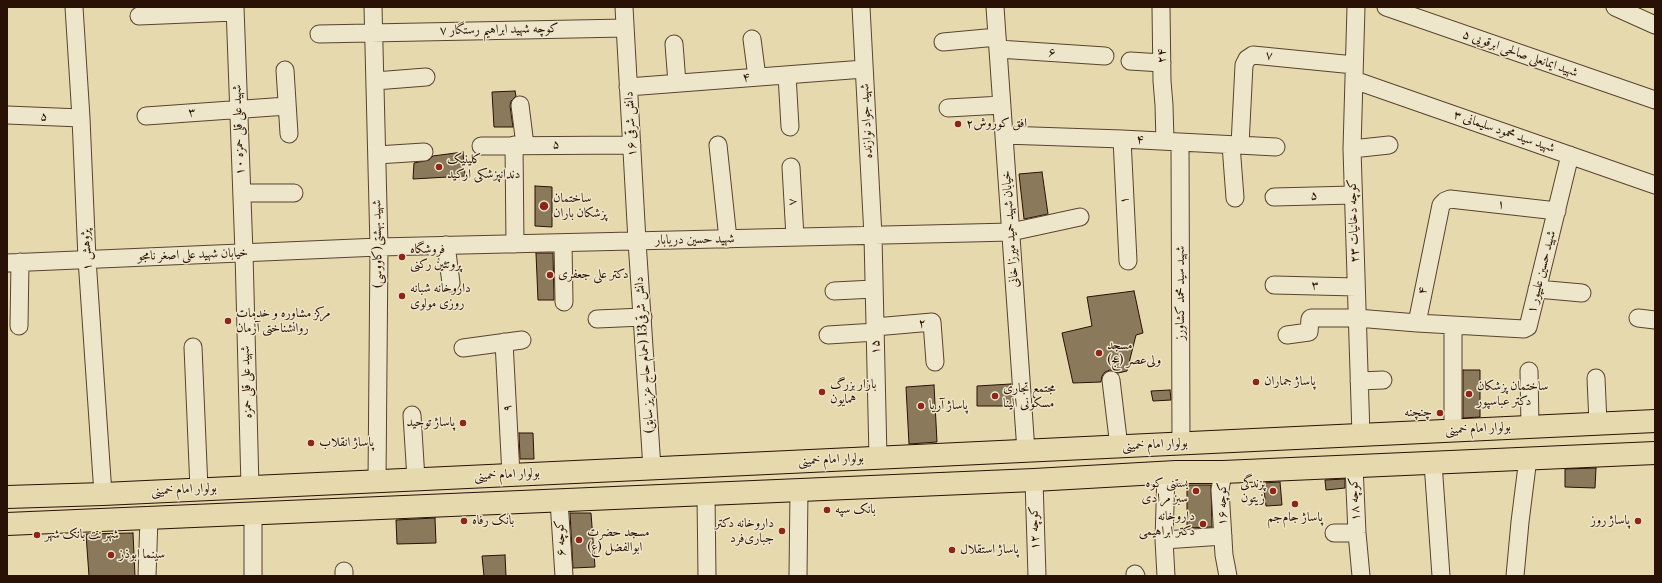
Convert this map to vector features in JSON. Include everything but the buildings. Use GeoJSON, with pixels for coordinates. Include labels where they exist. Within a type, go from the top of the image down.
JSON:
{"type":"FeatureCollection","features":[{"type":"Feature","properties":{"kind":"main road","name":"بولوار امام خمینی"},"geometry":{"type":"LineString","coordinates":[[7,497],[103,494],[1655,421]]}},
{"type":"Feature","properties":{"kind":"main road","name":"بولوار امام خمینی"},"geometry":{"type":"LineString","coordinates":[[7,524],[253,515],[1166,473],[1223,472],[1655,453]]}},
{"type":"Feature","properties":{"kind":"street","name":"پژوهش ۱"},"geometry":{"type":"LineString","coordinates":[[74,7],[81,118],[87,259],[103,494]]}},
{"type":"Feature","properties":{"kind":"street","name":"شهید بهشتی(کاووسی)"},"geometry":{"type":"LineString","coordinates":[[372,7],[379,247],[377,481]]}},
{"type":"Feature","properties":{"kind":"street","name":"دانش شرقی ۱۶"},"geometry":{"type":"LineString","coordinates":[[624,7],[637,241]]}},
{"type":"Feature","properties":{"kind":"street","name":"شهید جواد نوازنده"},"geometry":{"type":"LineString","coordinates":[[861,7],[872,236]]}},
{"type":"Feature","properties":{"kind":"street","name":"خیابان شهید حمید میرزا خانی"},"geometry":{"type":"LineString","coordinates":[[995,7],[1026,451]]}},
{"type":"Feature","properties":{"kind":"street","name":"۲۴"},"geometry":{"type":"LineString","coordinates":[[1161,7],[1164,105],[1173,142]]}},
{"type":"Feature","properties":{"kind":"street","name":"کوچه دخانیات ۲۳"},"geometry":{"type":"LineString","coordinates":[[1356,7],[1352,149],[1361,435]]}},
{"type":"Feature","properties":{"kind":"street","name":"شهید ایمانعلی صالحی ابرقویی ۵"},"geometry":{"type":"LineString","coordinates":[[1386,7],[1655,100]]}},
{"type":"Feature","properties":{"kind":"street"},"geometry":{"type":"LineString","coordinates":[[1615,7],[1655,24]]}},
{"type":"Feature","properties":{"kind":"street"},"geometry":{"type":"LineString","coordinates":[[139,16],[235,10]]}},
{"type":"Feature","properties":{"kind":"street","name":"شهید علی قلی حمزه ۱۰"},"geometry":{"type":"LineString","coordinates":[[235,10],[244,252]]}},
{"type":"Feature","properties":{"kind":"street","name":"کوچه شهید ابراهیم رستگار ۷"},"geometry":{"type":"LineString","coordinates":[[319,34],[625,28]]}},
{"type":"Feature","properties":{"kind":"street"},"geometry":{"type":"LineString","coordinates":[[752,39],[757,77]]}},
{"type":"Feature","properties":{"kind":"street"},"geometry":{"type":"LineString","coordinates":[[943,42],[997,43]]}},
{"type":"Feature","properties":{"kind":"street","name":"۶"},"geometry":{"type":"LineString","coordinates":[[997,43],[1105,56]]}},
{"type":"Feature","properties":{"kind":"street"},"geometry":{"type":"LineString","coordinates":[[674,44],[677,83]]}},
{"type":"Feature","properties":{"kind":"street","name":"۷"},"geometry":{"type":"LineString","coordinates":[[1235,145],[1244,65],[1247,59],[1253,55],[1354,72]]}},
{"type":"Feature","properties":{"kind":"street"},"geometry":{"type":"LineString","coordinates":[[1130,61],[1162,63]]}},
{"type":"Feature","properties":{"kind":"street","name":"۴"},"geometry":{"type":"LineString","coordinates":[[628,87],[864,69]]}},
{"type":"Feature","properties":{"kind":"street"},"geometry":{"type":"LineString","coordinates":[[285,70],[289,134]]}},
{"type":"Feature","properties":{"kind":"street","name":"شهید سید محمود سلیمانی ۳"},"geometry":{"type":"LineString","coordinates":[[1354,72],[1570,155],[1655,185]]}},
{"type":"Feature","properties":{"kind":"street"},"geometry":{"type":"LineString","coordinates":[[787,75],[790,127]]}},
{"type":"Feature","properties":{"kind":"street"},"geometry":{"type":"LineString","coordinates":[[374,81],[426,77]]}},
{"type":"Feature","properties":{"kind":"street"},"geometry":{"type":"LineString","coordinates":[[515,244],[520,105]]}},
{"type":"Feature","properties":{"kind":"street"},"geometry":{"type":"LineString","coordinates":[[948,108],[1002,105]]}},
{"type":"Feature","properties":{"kind":"street","name":"۳"},"geometry":{"type":"LineString","coordinates":[[146,116],[238,111],[287,106]]}},
{"type":"Feature","properties":{"kind":"street","name":"۵"},"geometry":{"type":"LineString","coordinates":[[7,115],[81,118]]}},
{"type":"Feature","properties":{"kind":"street","name":"۴"},"geometry":{"type":"LineString","coordinates":[[1004,135],[1122,139],[1276,147]]}},
{"type":"Feature","properties":{"kind":"street","name":"۱"},"geometry":{"type":"LineString","coordinates":[[1122,139],[1128,261]]}},
{"type":"Feature","properties":{"kind":"street","name":"شهید سید محمد کشاورز"},"geometry":{"type":"LineString","coordinates":[[1173,142],[1181,444]]}},
{"type":"Feature","properties":{"kind":"street","name":"۵"},"geometry":{"type":"LineString","coordinates":[[481,146],[632,145]]}},
{"type":"Feature","properties":{"kind":"street"},"geometry":{"type":"LineString","coordinates":[[718,145],[728,239]]}},
{"type":"Feature","properties":{"kind":"street"},"geometry":{"type":"LineString","coordinates":[[1235,145],[1235,198]]}},
{"type":"Feature","properties":{"kind":"street"},"geometry":{"type":"LineString","coordinates":[[1352,149],[1389,145]]}},
{"type":"Feature","properties":{"kind":"street"},"geometry":{"type":"LineString","coordinates":[[376,155],[424,152]]}},
{"type":"Feature","properties":{"kind":"street","name":"شهید حسین علیپور ۱"},"geometry":{"type":"LineString","coordinates":[[1417,323],[1524,329],[1528,327],[1570,155]]}},
{"type":"Feature","properties":{"kind":"street","name":"۷"},"geometry":{"type":"LineString","coordinates":[[791,167],[795,237]]}},
{"type":"Feature","properties":{"kind":"street"},"geometry":{"type":"LineString","coordinates":[[242,193],[294,193]]}},
{"type":"Feature","properties":{"kind":"street","name":"۵"},"geometry":{"type":"LineString","coordinates":[[1274,197],[1353,195]]}},
{"type":"Feature","properties":{"kind":"street","name":"۱"},"geometry":{"type":"LineString","coordinates":[[1445,201],[1450,199],[1557,211]]}},
{"type":"Feature","properties":{"kind":"street","name":"۴"},"geometry":{"type":"LineString","coordinates":[[1417,323],[1441,205],[1445,201]]}},
{"type":"Feature","properties":{"kind":"street"},"geometry":{"type":"LineString","coordinates":[[1011,232],[1080,217]]}},
{"type":"Feature","properties":{"kind":"street","name":"شهید حسین دریابار"},"geometry":{"type":"LineString","coordinates":[[379,247],[1011,232]]}},
{"type":"Feature","properties":{"kind":"street","name":"۱۵"},"geometry":{"type":"LineString","coordinates":[[872,236],[876,329],[878,458]]}},
{"type":"Feature","properties":{"kind":"street","name":"دانش شرقی13 (حمام حاج عزیز سابق)"},"geometry":{"type":"LineString","coordinates":[[637,241],[652,468]]}},
{"type":"Feature","properties":{"kind":"street"},"geometry":{"type":"LineString","coordinates":[[563,243],[564,302]]}},
{"type":"Feature","properties":{"kind":"street"},"geometry":{"type":"LineString","coordinates":[[446,245],[451,283]]}},
{"type":"Feature","properties":{"kind":"street","name":"خیابان شهید علی اصغر نامجو"},"geometry":{"type":"LineString","coordinates":[[13,263],[379,247]]}},
{"type":"Feature","properties":{"kind":"street","name":"شهید علی قلی حمزه"},"geometry":{"type":"LineString","coordinates":[[244,252],[250,487]]}},
{"type":"Feature","properties":{"kind":"street"},"geometry":{"type":"LineString","coordinates":[[13,263],[18,326]]}},
{"type":"Feature","properties":{"kind":"street","name":"۳"},"geometry":{"type":"LineString","coordinates":[[1274,285],[1356,287]]}},
{"type":"Feature","properties":{"kind":"street"},"geometry":{"type":"LineString","coordinates":[[834,291],[874,289]]}},
{"type":"Feature","properties":{"kind":"street"},"geometry":{"type":"LineString","coordinates":[[1537,289],[1582,294]]}},
{"type":"Feature","properties":{"kind":"street"},"geometry":{"type":"LineString","coordinates":[[597,319],[643,317]]}},
{"type":"Feature","properties":{"kind":"street"},"geometry":{"type":"LineString","coordinates":[[1287,335],[1309,332],[1311,318],[1357,318],[1417,323]]}},
{"type":"Feature","properties":{"kind":"street"},"geometry":{"type":"LineString","coordinates":[[1638,318],[1655,320]]}},
{"type":"Feature","properties":{"kind":"street","name":"۲"},"geometry":{"type":"LineString","coordinates":[[876,329],[932,322],[935,362]]}},
{"type":"Feature","properties":{"kind":"street"},"geometry":{"type":"LineString","coordinates":[[1453,326],[1453,430]]}},
{"type":"Feature","properties":{"kind":"street"},"geometry":{"type":"LineString","coordinates":[[828,335],[876,329]]}},
{"type":"Feature","properties":{"kind":"street"},"geometry":{"type":"LineString","coordinates":[[463,348],[522,340]]}},
{"type":"Feature","properties":{"kind":"street","name":"۹"},"geometry":{"type":"LineString","coordinates":[[504,342],[511,475]]}},
{"type":"Feature","properties":{"kind":"street"},"geometry":{"type":"LineString","coordinates":[[193,347],[199,489]]}},
{"type":"Feature","properties":{"kind":"street"},"geometry":{"type":"LineString","coordinates":[[1530,371],[1530,427]]}},
{"type":"Feature","properties":{"kind":"street"},"geometry":{"type":"LineString","coordinates":[[1596,378],[1598,424]]}},
{"type":"Feature","properties":{"kind":"street"},"geometry":{"type":"LineString","coordinates":[[1110,380],[1120,447]]}},
{"type":"Feature","properties":{"kind":"street"},"geometry":{"type":"LineString","coordinates":[[1359,381],[1383,380]]}},
{"type":"Feature","properties":{"kind":"street"},"geometry":{"type":"LineString","coordinates":[[412,415],[416,479]]}},
{"type":"Feature","properties":{"kind":"street"},"geometry":{"type":"LineString","coordinates":[[1515,576],[1528,458]]}},
{"type":"Feature","properties":{"kind":"street"},"geometry":{"type":"LineString","coordinates":[[1433,463],[1442,576]]}},
{"type":"Feature","properties":{"kind":"street","name":"کوچه ۱۸"},"geometry":{"type":"LineString","coordinates":[[1354,466],[1357,532],[1362,576]]}},
{"type":"Feature","properties":{"kind":"street","name":"کوچه ۱۶"},"geometry":{"type":"LineString","coordinates":[[1223,472],[1220,490],[1223,536],[1228,576]]}},
{"type":"Feature","properties":{"kind":"street"},"geometry":{"type":"LineString","coordinates":[[1166,473],[1164,540],[1166,576]]}},
{"type":"Feature","properties":{"kind":"street","name":"کوچه ۱۲"},"geometry":{"type":"LineString","coordinates":[[1034,480],[1037,576]]}},
{"type":"Feature","properties":{"kind":"street"},"geometry":{"type":"LineString","coordinates":[[798,576],[797,550],[799,490]]}},
{"type":"Feature","properties":{"kind":"street"},"geometry":{"type":"LineString","coordinates":[[706,494],[707,576]]}},
{"type":"Feature","properties":{"kind":"street","name":"کوچه ۶"},"geometry":{"type":"LineString","coordinates":[[559,501],[564,576]]}},
{"type":"Feature","properties":{"kind":"street"},"geometry":{"type":"LineString","coordinates":[[253,515],[253,576]]}},
{"type":"Feature","properties":{"kind":"street"},"geometry":{"type":"LineString","coordinates":[[147,576],[149,519]]}},
{"type":"Feature","properties":{"kind":"street"},"geometry":{"type":"LineString","coordinates":[[1334,533],[1357,532]]}},
{"type":"Feature","properties":{"kind":"street"},"geometry":{"type":"LineString","coordinates":[[1164,540],[1223,536]]}},
{"type":"Feature","properties":{"kind":"place","name":"افق کوروش۲"},"geometry":{"type":"Point","coordinates":[958,124]}},
{"type":"Feature","properties":{"kind":"place","name":"کلینیک دندانپزشکی ارکید"},"geometry":{"type":"Point","coordinates":[439,167]}},
{"type":"Feature","properties":{"kind":"place","name":"ساختمان پزشکان باران"},"geometry":{"type":"Point","coordinates":[544,206]}},
{"type":"Feature","properties":{"kind":"place","name":"فروشگاه پروتئین رکنی"},"geometry":{"type":"Point","coordinates":[402,257]}},
{"type":"Feature","properties":{"kind":"place","name":"دکتر علی جعفری"},"geometry":{"type":"Point","coordinates":[550,275]}},
{"type":"Feature","properties":{"kind":"place","name":"داروخانه شبانه روزی مولوی"},"geometry":{"type":"Point","coordinates":[402,296]}},
{"type":"Feature","properties":{"kind":"place","name":"مرکز مشاوره و خدمات روانشناختی آرمان"},"geometry":{"type":"Point","coordinates":[228,321]}},
{"type":"Feature","properties":{"kind":"place","name":"مسجد ولی‌عصر (عج)"},"geometry":{"type":"Point","coordinates":[1099,353]}},
{"type":"Feature","properties":{"kind":"place","name":"پاساژ جماران"},"geometry":{"type":"Point","coordinates":[1256,382]}},
{"type":"Feature","properties":{"kind":"place","name":"بازار بزرگ همایون"},"geometry":{"type":"Point","coordinates":[822,392]}},
{"type":"Feature","properties":{"kind":"place","name":"ساختمان پزشکان دکتر عباسپور"},"geometry":{"type":"Point","coordinates":[1469,394]}},
{"type":"Feature","properties":{"kind":"place","name":"مجتمع تجاری مسکونی الینا"},"geometry":{"type":"Point","coordinates":[995,396]}},
{"type":"Feature","properties":{"kind":"place","name":"پاساژ آریا"},"geometry":{"type":"Point","coordinates":[921,406]}},
{"type":"Feature","properties":{"kind":"place","name":"چنچنه"},"geometry":{"type":"Point","coordinates":[1440,413]}},
{"type":"Feature","properties":{"kind":"place","name":"پاساژ توحید"},"geometry":{"type":"Point","coordinates":[463,423]}},
{"type":"Feature","properties":{"kind":"place","name":"پاساژ انقلاب"},"geometry":{"type":"Point","coordinates":[311,443]}},
{"type":"Feature","properties":{"kind":"place","name":"بستنی کوه سبز مرادی"},"geometry":{"type":"Point","coordinates":[1196,491]}},
{"type":"Feature","properties":{"kind":"place","name":"پزندگی زیتون"},"geometry":{"type":"Point","coordinates":[1273,491]}},
{"type":"Feature","properties":{"kind":"place","name":"پاساژ جام‌جم"},"geometry":{"type":"Point","coordinates":[1295,504]}},
{"type":"Feature","properties":{"kind":"place","name":"بانک سپه"},"geometry":{"type":"Point","coordinates":[827,510]}},
{"type":"Feature","properties":{"kind":"place","name":"بانک رفاه"},"geometry":{"type":"Point","coordinates":[464,521]}},
{"type":"Feature","properties":{"kind":"place","name":"پاساژ روز"},"geometry":{"type":"Point","coordinates":[1638,521]}},
{"type":"Feature","properties":{"kind":"place","name":"داروخانه دکتر ابراهیمی"},"geometry":{"type":"Point","coordinates":[1203,524]}},
{"type":"Feature","properties":{"kind":"place","name":"داروخانه دکتر جباری‌فرد"},"geometry":{"type":"Point","coordinates":[782,531]}},
{"type":"Feature","properties":{"kind":"place","name":"شهر نت بانک شهر"},"geometry":{"type":"Point","coordinates":[37,535]}},
{"type":"Feature","properties":{"kind":"place","name":"مسجد حضرت ابوالفضل (ع)"},"geometry":{"type":"Point","coordinates":[579,540]}},
{"type":"Feature","properties":{"kind":"place","name":"پاساژ استقلال"},"geometry":{"type":"Point","coordinates":[952,550]}},
{"type":"Feature","properties":{"kind":"place","name":"سینما ابوذز"},"geometry":{"type":"Point","coordinates":[111,555]}}]}
